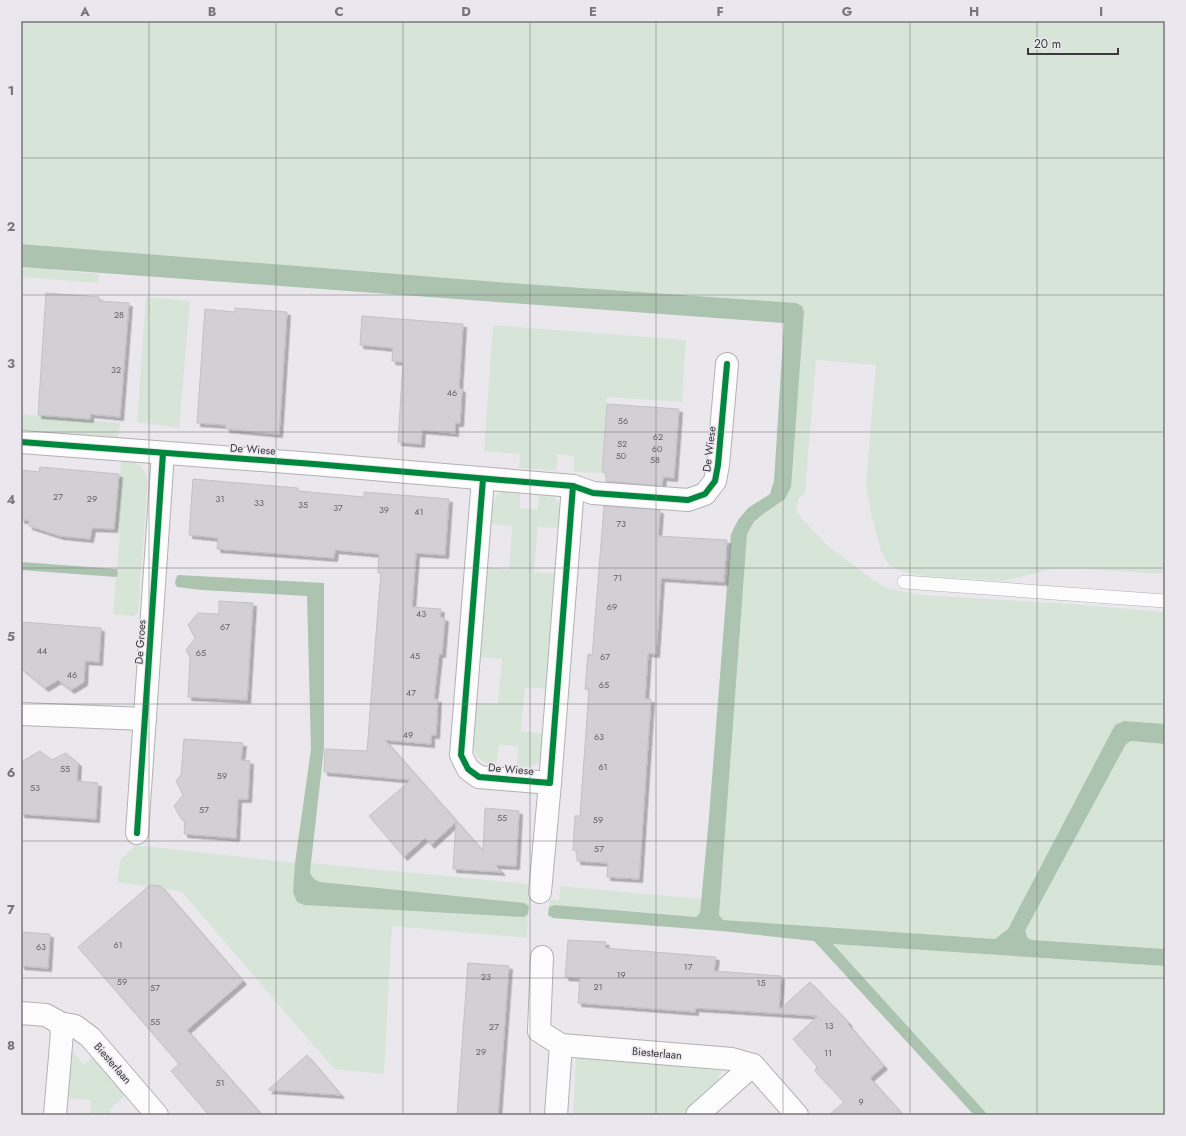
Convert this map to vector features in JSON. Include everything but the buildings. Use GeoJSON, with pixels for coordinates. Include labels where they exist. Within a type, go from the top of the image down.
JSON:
{"type":"FeatureCollection","features":[{"type":"Feature","properties":{"kind":"street","name":"De Wiese"},"geometry":{"type":"LineString","coordinates":[[21,442],[574,486],[594,493],[688,500],[705,494],[715,481],[718,465],[727,364]]}},
{"type":"Feature","properties":{"kind":"street","name":"De Groes"},"geometry":{"type":"LineString","coordinates":[[136,832],[163,453]]}},
{"type":"Feature","properties":{"kind":"street","name":"De Wiese"},"geometry":{"type":"LineString","coordinates":[[484,479],[461,755],[468,769],[479,777],[550,783]]}},
{"type":"Feature","properties":{"kind":"street"},"geometry":{"type":"LineString","coordinates":[[540,892],[574,486]]}},
{"type":"Feature","properties":{"kind":"street"},"geometry":{"type":"LineString","coordinates":[[21,714],[145,719]]}},
{"type":"Feature","properties":{"kind":"street","name":"Biesterlaan"},"geometry":{"type":"LineString","coordinates":[[542,957],[539,1031],[561,1045],[732,1059],[753,1065]]}},
{"type":"Feature","properties":{"kind":"street","name":"Biesterlaan"},"geometry":{"type":"LineString","coordinates":[[21,1013],[46,1015],[60,1023],[75,1026],[90,1037],[157,1115]]}},
{"type":"Feature","properties":{"kind":"street"},"geometry":{"type":"LineString","coordinates":[[55,1115],[62,1033],[60,1023]]}},
{"type":"Feature","properties":{"kind":"street"},"geometry":{"type":"LineString","coordinates":[[556,1115],[561,1045]]}},
{"type":"Feature","properties":{"kind":"street"},"geometry":{"type":"LineString","coordinates":[[697,1115],[753,1065],[797,1115]]}},
{"type":"Feature","properties":{"kind":"lane"},"geometry":{"type":"LineString","coordinates":[[904,582],[1165,601]]}},
{"type":"Feature","properties":{"kind":"shaded area"},"geometry":{"type":"Polygon","coordinates":[[[21,21],[1165,21],[1165,574],[1084,569],[1052,569],[1004,581],[923,576],[901,571],[889,565],[881,551],[870,509],[866,484],[876,365],[816,360],[805,492],[798,500],[796,512],[827,545],[886,588],[921,595],[1071,604],[1165,612],[1165,724],[1124,721],[1008,929],[995,939],[722,920],[719,915],[747,534],[755,522],[785,499],[802,306],[796,303],[511,283],[21,244],[21,21]]]}},
{"type":"Feature","properties":{"kind":"shaded area"},"geometry":{"type":"Polygon","coordinates":[[[21,244],[511,283],[796,303],[802,306],[804,312],[791,487],[785,499],[754,522],[747,534],[719,915],[723,920],[995,939],[1008,929],[1115,725],[1124,721],[1165,724],[1165,744],[1131,741],[1126,744],[1025,931],[1028,938],[1032,940],[1165,949],[1165,966],[833,944],[988,1115],[974,1115],[814,941],[721,931],[553,918],[548,915],[549,907],[555,905],[696,917],[700,913],[731,534],[738,520],[748,508],[770,494],[774,481],[784,323],[21,267],[21,244]]]}},
{"type":"Feature","properties":{"kind":"shaded area"},"geometry":{"type":"Polygon","coordinates":[[[21,267],[99,274],[98,283],[21,277],[21,267]]]}},
{"type":"Feature","properties":{"kind":"shaded area"},"geometry":{"type":"Polygon","coordinates":[[[146,297],[190,301],[179,428],[137,422],[146,297]]]}},
{"type":"Feature","properties":{"kind":"shaded area"},"geometry":{"type":"Polygon","coordinates":[[[493,325],[686,340],[682,402],[607,397],[601,473],[574,472],[574,456],[558,454],[556,471],[519,468],[520,454],[484,451],[493,325]]]}},
{"type":"Feature","properties":{"kind":"shaded area"},"geometry":{"type":"Polygon","coordinates":[[[21,414],[120,423],[118,436],[117,438],[21,431],[21,414]]]}},
{"type":"Feature","properties":{"kind":"shaded area"},"geometry":{"type":"Polygon","coordinates":[[[121,460],[131,461],[139,465],[144,471],[148,481],[138,613],[134,616],[113,614],[116,577],[118,574],[117,569],[120,530],[116,529],[121,460]]]}},
{"type":"Feature","properties":{"kind":"shaded area"},"geometry":{"type":"Polygon","coordinates":[[[509,489],[520,490],[520,508],[538,509],[539,491],[547,493],[556,499],[560,515],[559,528],[538,527],[534,572],[557,574],[548,689],[525,687],[521,731],[545,734],[543,748],[540,759],[537,763],[533,766],[526,767],[517,766],[518,746],[499,745],[496,766],[481,760],[475,752],[474,746],[477,703],[498,704],[502,659],[480,657],[488,567],[509,570],[512,526],[490,524],[492,507],[495,498],[498,494],[509,489]]]}},
{"type":"Feature","properties":{"kind":"shaded area"},"geometry":{"type":"Polygon","coordinates":[[[21,562],[117,569],[118,574],[116,577],[21,570],[21,562]]]}},
{"type":"Feature","properties":{"kind":"shaded area"},"geometry":{"type":"Polygon","coordinates":[[[178,575],[324,583],[324,748],[310,873],[314,879],[320,882],[525,903],[529,907],[528,914],[524,917],[304,905],[297,902],[293,892],[295,863],[311,749],[307,596],[201,590],[177,587],[175,581],[178,575]]]}},
{"type":"Feature","properties":{"kind":"shaded area"},"geometry":{"type":"Polygon","coordinates":[[[1131,741],[1165,744],[1165,949],[1032,940],[1028,938],[1025,931],[1126,744],[1131,741]]]}},
{"type":"Feature","properties":{"kind":"shaded area"},"geometry":{"type":"Polygon","coordinates":[[[136,845],[295,863],[293,892],[524,917],[528,914],[527,938],[392,926],[384,1074],[334,1069],[181,891],[117,882],[121,859],[136,845]]]}},
{"type":"Feature","properties":{"kind":"shaded area"},"geometry":{"type":"Polygon","coordinates":[[[311,863],[528,884],[528,898],[530,899],[529,907],[525,903],[320,882],[314,879],[310,873],[311,863]]]}},
{"type":"Feature","properties":{"kind":"shaded area"},"geometry":{"type":"Polygon","coordinates":[[[560,886],[702,899],[700,913],[696,917],[555,905],[549,907],[550,900],[559,900],[560,886]]]}},
{"type":"Feature","properties":{"kind":"shaded area"},"geometry":{"type":"Polygon","coordinates":[[[833,944],[1165,966],[1165,1115],[988,1115],[833,944]]]}},
{"type":"Feature","properties":{"kind":"shaded area"},"geometry":{"type":"Polygon","coordinates":[[[70,1049],[84,1065],[94,1056],[125,1095],[109,1110],[112,1115],[90,1115],[91,1100],[66,1098],[70,1049]]]}},
{"type":"Feature","properties":{"kind":"shaded area"},"geometry":{"type":"Polygon","coordinates":[[[576,1056],[722,1071],[716,1084],[680,1115],[573,1115],[576,1056]]]}},
{"type":"Feature","properties":{"kind":"cycle path"},"geometry":{"type":"LineString","coordinates":[[21,442],[314,464],[573,486],[593,493],[688,500],[705,494],[715,481],[718,465],[727,364]]}},
{"type":"Feature","properties":{"kind":"cycle path"},"geometry":{"type":"LineString","coordinates":[[137,833],[163,453]]}},
{"type":"Feature","properties":{"kind":"cycle path"},"geometry":{"type":"LineString","coordinates":[[483,479],[461,755],[468,769],[479,777],[550,783],[573,486]]}}]}
